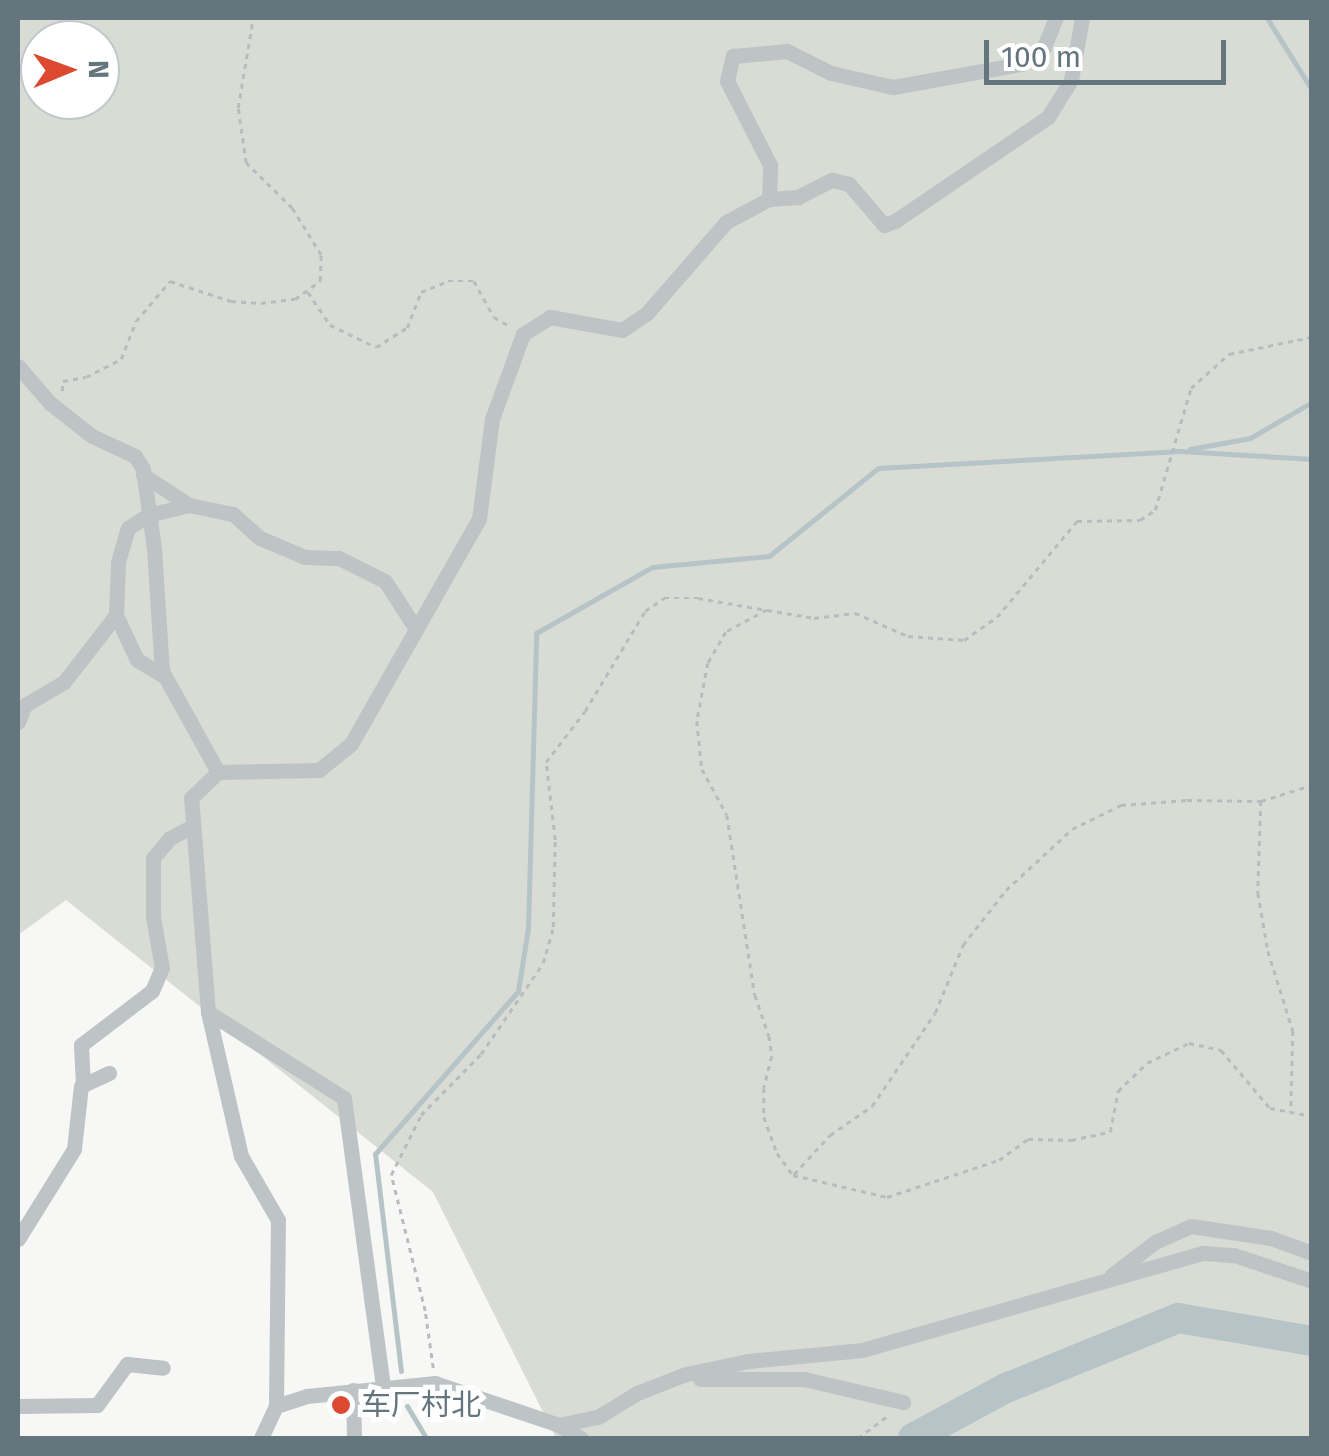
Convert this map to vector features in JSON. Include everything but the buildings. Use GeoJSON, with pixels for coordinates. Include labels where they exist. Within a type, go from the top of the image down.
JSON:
{"type":"FeatureCollection","features":[{"type":"Feature","properties":{"kind":"street"},"geometry":{"type":"LineString","coordinates":[[769,200],[770,165],[726,81],[732,56],[787,51],[831,73],[893,87],[1020,64],[1044,47],[1056,18]]}},
{"type":"Feature","properties":{"kind":"street"},"geometry":{"type":"LineString","coordinates":[[261,1438],[276,1406],[278,1220],[241,1156],[208,1012],[191,798],[218,772],[319,770],[351,744],[479,519],[492,419],[523,334],[550,317],[622,330],[647,312],[726,222],[769,200],[798,197],[832,180],[848,184],[884,225],[895,221],[1048,117],[1071,80],[1082,18]]}},
{"type":"Feature","properties":{"kind":"street"},"geometry":{"type":"LineString","coordinates":[[18,366],[60,411],[92,436],[135,456],[143,476],[164,676],[218,772]]}},
{"type":"Feature","properties":{"kind":"street"},"geometry":{"type":"LineString","coordinates":[[143,476],[188,505],[233,514],[260,538],[304,557],[340,558],[385,582],[416,629]]}},
{"type":"Feature","properties":{"kind":"street"},"geometry":{"type":"LineString","coordinates":[[164,676],[137,660],[116,615],[118,562],[128,528],[148,515],[188,505]]}},
{"type":"Feature","properties":{"kind":"street"},"geometry":{"type":"LineString","coordinates":[[18,722],[25,705],[64,682],[116,615]]}},
{"type":"Feature","properties":{"kind":"street"},"geometry":{"type":"LineString","coordinates":[[18,1239],[74,1149],[83,1086],[81,1046],[152,992],[162,968],[152,917],[153,858],[170,838],[193,826]]}},
{"type":"Feature","properties":{"kind":"street"},"geometry":{"type":"LineString","coordinates":[[208,1012],[344,1098],[383,1387]]}},
{"type":"Feature","properties":{"kind":"street"},"geometry":{"type":"LineString","coordinates":[[83,1086],[109,1073]]}},
{"type":"Feature","properties":{"kind":"street"},"geometry":{"type":"LineString","coordinates":[[1105,1280],[1154,1242],[1191,1226],[1271,1238],[1312,1253]]}},
{"type":"Feature","properties":{"kind":"street"},"geometry":{"type":"LineString","coordinates":[[559,1425],[598,1417],[637,1393],[672,1380],[748,1361],[862,1350],[1203,1253],[1234,1255],[1312,1281]]}},
{"type":"Feature","properties":{"kind":"street"},"geometry":{"type":"LineString","coordinates":[[18,1406],[98,1406],[127,1364],[162,1368]]}},
{"type":"Feature","properties":{"kind":"street"},"geometry":{"type":"LineString","coordinates":[[672,1380],[804,1379],[903,1402]]}},
{"type":"Feature","properties":{"kind":"street"},"geometry":{"type":"LineString","coordinates":[[276,1406],[306,1396],[434,1383],[559,1425],[582,1438]]}},
{"type":"Feature","properties":{"kind":"street"},"geometry":{"type":"LineString","coordinates":[[354,1390],[354,1438]]}},
{"type":"Feature","properties":{"kind":"path"},"geometry":{"type":"LineString","coordinates":[[60,411],[63,382],[86,377],[121,359],[136,322],[170,281],[246,302],[295,300],[320,282],[321,255],[292,208],[246,163],[238,108],[252,18]]}},
{"type":"Feature","properties":{"kind":"path"},"geometry":{"type":"LineString","coordinates":[[308,290],[330,324],[376,346],[407,328],[421,292],[448,281],[474,281],[494,317],[523,334]]}},
{"type":"Feature","properties":{"kind":"path"},"geometry":{"type":"LineString","coordinates":[[434,1383],[425,1311],[391,1175],[421,1115],[481,1054],[544,963],[553,927],[555,840],[546,762],[585,711],[645,611],[664,598],[771,608],[814,618],[856,613],[908,636],[964,640],[997,617],[1077,522],[1140,520],[1155,510],[1191,388],[1216,365],[1229,354],[1312,337]]}},
{"type":"Feature","properties":{"kind":"path"},"geometry":{"type":"LineString","coordinates":[[771,608],[726,632],[708,663],[697,722],[702,768],[727,815],[755,995],[770,1036],[772,1056],[764,1088],[764,1116],[777,1153],[793,1175],[888,1197],[998,1160],[1028,1139],[1071,1140],[1110,1132],[1118,1091],[1147,1063],[1189,1043],[1221,1050],[1270,1108],[1312,1116]]}},
{"type":"Feature","properties":{"kind":"path"},"geometry":{"type":"LineString","coordinates":[[793,1175],[830,1135],[872,1106],[936,1014],[963,944],[1006,890],[1072,828],[1121,805],[1187,800],[1261,801],[1312,785]]}},
{"type":"Feature","properties":{"kind":"path"},"geometry":{"type":"LineString","coordinates":[[1261,801],[1258,894],[1268,952],[1292,1032],[1291,1114]]}},
{"type":"Feature","properties":{"kind":"path"},"geometry":{"type":"LineString","coordinates":[[858,1438],[903,1402]]}},
{"type":"Feature","properties":{"kind":"shaded area"},"geometry":{"type":"Polygon","coordinates":[[[18,18],[1311,18],[1311,1438],[556,1438],[433,1192],[66,900],[18,935],[18,18]]]}},
{"type":"Feature","properties":{"kind":"waterway"},"geometry":{"type":"LineString","coordinates":[[1267,18],[1312,90]]}},
{"type":"Feature","properties":{"kind":"waterway"},"geometry":{"type":"LineString","coordinates":[[1190,449],[1250,438],[1312,402]]}},
{"type":"Feature","properties":{"kind":"waterway"},"geometry":{"type":"LineString","coordinates":[[401,1371],[375,1154],[518,991],[528,928],[536,633],[652,567],[769,556],[878,468],[1181,451],[1312,459]]}},
{"type":"Feature","properties":{"kind":"waterway"},"geometry":{"type":"LineString","coordinates":[[913,1438],[1006,1388],[1178,1318],[1312,1341]]}},
{"type":"Feature","properties":{"kind":"waterway"},"geometry":{"type":"LineString","coordinates":[[407,1406],[426,1438]]}},
{"type":"Feature","properties":{"kind":"place","name":"车厂村北"},"geometry":{"type":"Point","coordinates":[341,1405]}}]}
